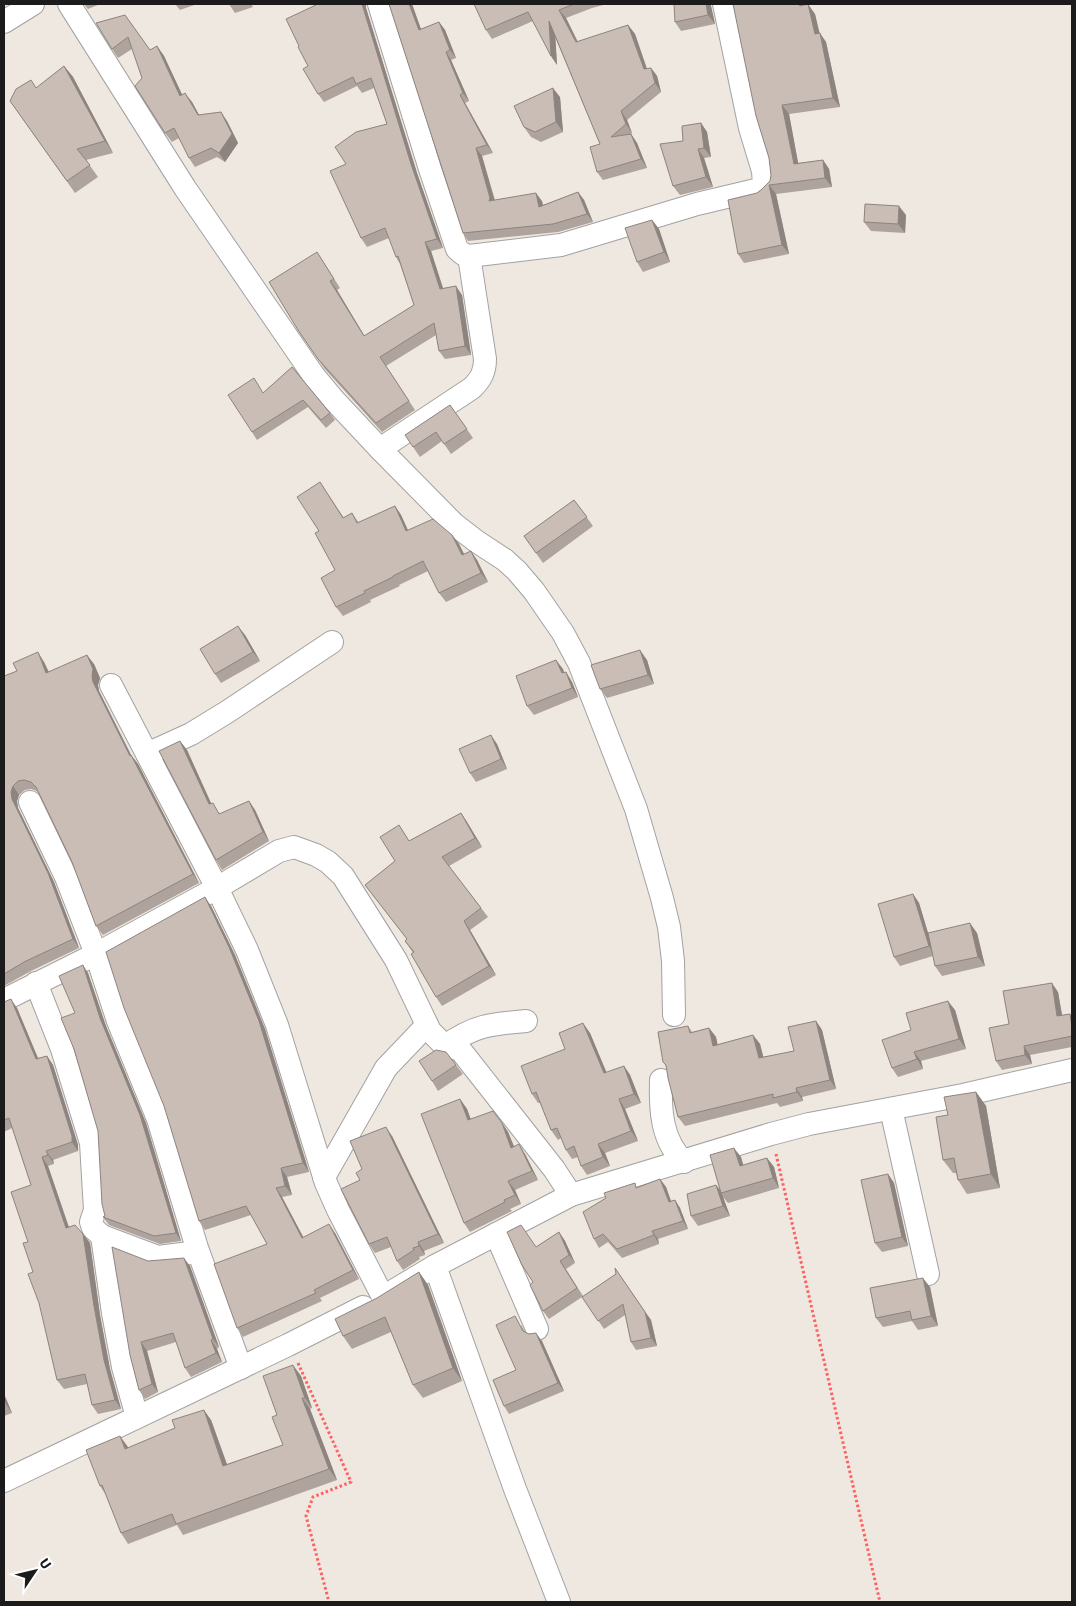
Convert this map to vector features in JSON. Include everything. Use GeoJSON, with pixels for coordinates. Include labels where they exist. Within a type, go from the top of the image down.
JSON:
{"type":"FeatureCollection","features":[{"type":"Feature","properties":{"kind":"street"},"geometry":{"type":"LineString","coordinates":[[4,22],[33,4]]}},
{"type":"Feature","properties":{"kind":"street"},"geometry":{"type":"LineString","coordinates":[[69,4],[185,188],[314,376],[334,400],[454,524],[505,560],[517,571],[534,591],[564,634],[575,656],[636,809],[662,898],[669,926],[673,961],[674,1015]]}},
{"type":"Feature","properties":{"kind":"street"},"geometry":{"type":"LineString","coordinates":[[379,4],[457,249],[469,256],[561,245],[697,204],[763,187],[765,183],[763,171],[750,128],[724,4]]}},
{"type":"Feature","properties":{"kind":"street"},"geometry":{"type":"LineString","coordinates":[[380,448],[472,388],[482,377],[485,369],[485,359],[469,256]]}},
{"type":"Feature","properties":{"kind":"street"},"geometry":{"type":"LineString","coordinates":[[147,754],[191,734],[228,712],[332,642]]}},
{"type":"Feature","properties":{"kind":"street"},"geometry":{"type":"LineString","coordinates":[[111,685],[217,888],[247,950],[277,1025],[328,1187],[383,1297]]}},
{"type":"Feature","properties":{"kind":"street"},"geometry":{"type":"LineString","coordinates":[[30,802],[66,877],[96,954],[118,1021],[158,1118],[196,1243],[241,1368]]}},
{"type":"Feature","properties":{"kind":"street"},"geometry":{"type":"LineString","coordinates":[[4,1000],[96,954],[217,888],[279,851],[294,847],[316,854],[343,876],[392,954],[436,1036],[462,1052],[554,1169],[571,1195]]}},
{"type":"Feature","properties":{"kind":"street"},"geometry":{"type":"LineString","coordinates":[[36,983],[62,1049],[91,1143],[96,1222],[123,1367],[137,1417]]}},
{"type":"Feature","properties":{"kind":"street"},"geometry":{"type":"LineString","coordinates":[[328,1187],[386,1068],[436,1036],[492,1024],[526,1021]]}},
{"type":"Feature","properties":{"kind":"street"},"geometry":{"type":"LineString","coordinates":[[4,1481],[288,1345],[383,1297],[435,1266],[571,1195],[809,1124],[963,1095],[1072,1070]]}},
{"type":"Feature","properties":{"kind":"street"},"geometry":{"type":"LineString","coordinates":[[661,1080],[661,1108],[665,1132],[670,1145],[684,1162]]}},
{"type":"Feature","properties":{"kind":"street"},"geometry":{"type":"LineString","coordinates":[[891,1109],[928,1274]]}},
{"type":"Feature","properties":{"kind":"street"},"geometry":{"type":"LineString","coordinates":[[96,1222],[158,1257],[196,1243]]}},
{"type":"Feature","properties":{"kind":"street"},"geometry":{"type":"LineString","coordinates":[[496,1234],[537,1329]]}},
{"type":"Feature","properties":{"kind":"street"},"geometry":{"type":"LineString","coordinates":[[435,1266],[515,1489],[560,1602]]}},
{"type":"Feature","properties":{"kind":"path"},"geometry":{"type":"LineString","coordinates":[[771,1134],[880,1602]]}},
{"type":"Feature","properties":{"kind":"path"},"geometry":{"type":"LineString","coordinates":[[288,1345],[302,1370],[350,1482],[313,1497],[306,1516],[329,1602]]}},
{"type":"Feature","properties":{"kind":"building"},"geometry":{"type":"Polygon","coordinates":[[[316,4],[362,4],[411,164],[437,239],[425,242],[440,289],[456,286],[465,346],[439,351],[434,323],[380,357],[409,401],[376,423],[318,359],[269,282],[317,252],[334,279],[330,281],[364,336],[414,305],[398,256],[396,257],[385,228],[361,238],[330,171],[346,164],[335,147],[356,132],[387,124],[371,78],[356,84],[353,77],[318,94],[303,69],[308,66],[286,19],[316,4]]]}},
{"type":"Feature","properties":{"kind":"building"},"geometry":{"type":"Polygon","coordinates":[[[389,4],[409,4],[419,30],[439,22],[450,50],[446,52],[463,93],[460,95],[487,145],[476,148],[490,198],[489,201],[536,193],[539,207],[578,192],[587,214],[553,224],[463,233],[389,4]]]}},
{"type":"Feature","properties":{"kind":"building"},"geometry":{"type":"Polygon","coordinates":[[[474,4],[574,4],[559,10],[576,42],[628,25],[644,69],[651,68],[655,83],[621,111],[626,124],[611,137],[631,134],[641,159],[597,172],[590,147],[600,144],[549,21],[551,56],[528,12],[486,30],[474,4]]]}},
{"type":"Feature","properties":{"kind":"building"},"geometry":{"type":"Polygon","coordinates":[[[674,4],[706,4],[708,15],[675,22],[674,4]]]}},
{"type":"Feature","properties":{"kind":"building"},"geometry":{"type":"Polygon","coordinates":[[[733,4],[799,4],[800,6],[808,4],[815,34],[820,33],[833,98],[782,105],[794,164],[823,160],[825,178],[769,185],[782,245],[738,254],[728,200],[757,193],[770,181],[771,175],[769,158],[756,116],[733,4]]]}},
{"type":"Feature","properties":{"kind":"building"},"geometry":{"type":"Polygon","coordinates":[[[125,15],[150,50],[157,46],[180,96],[185,93],[198,115],[221,112],[232,134],[219,153],[211,148],[189,158],[174,128],[165,133],[135,86],[142,78],[128,37],[112,49],[96,23],[125,15]]]}},
{"type":"Feature","properties":{"kind":"building"},"geometry":{"type":"Polygon","coordinates":[[[64,66],[105,141],[77,149],[90,165],[67,181],[10,101],[16,89],[31,80],[36,88],[64,66]]]}},
{"type":"Feature","properties":{"kind":"building"},"geometry":{"type":"Polygon","coordinates":[[[553,88],[556,122],[535,132],[524,127],[514,106],[553,88]]]}},
{"type":"Feature","properties":{"kind":"building"},"geometry":{"type":"Polygon","coordinates":[[[701,123],[704,148],[698,149],[706,177],[673,186],[660,144],[683,141],[682,126],[701,123]]]}},
{"type":"Feature","properties":{"kind":"building"},"geometry":{"type":"Polygon","coordinates":[[[865,204],[899,206],[898,224],[864,222],[865,204]]]}},
{"type":"Feature","properties":{"kind":"building"},"geometry":{"type":"Polygon","coordinates":[[[652,220],[664,252],[637,262],[625,228],[652,220]]]}},
{"type":"Feature","properties":{"kind":"building"},"geometry":{"type":"Polygon","coordinates":[[[292,367],[330,413],[321,420],[303,400],[252,432],[228,395],[254,378],[263,393],[292,367]]]}},
{"type":"Feature","properties":{"kind":"building"},"geometry":{"type":"Polygon","coordinates":[[[450,405],[467,429],[444,444],[436,432],[413,447],[405,435],[450,405]]]}},
{"type":"Feature","properties":{"kind":"building"},"geometry":{"type":"Polygon","coordinates":[[[320,482],[343,518],[352,513],[357,523],[395,506],[406,531],[433,519],[452,535],[462,555],[471,551],[481,573],[439,593],[423,561],[336,607],[321,578],[335,570],[315,533],[319,531],[297,497],[320,482]]]}},
{"type":"Feature","properties":{"kind":"building"},"geometry":{"type":"Polygon","coordinates":[[[574,500],[587,517],[536,553],[524,536],[574,500]]]}},
{"type":"Feature","properties":{"kind":"building"},"geometry":{"type":"Polygon","coordinates":[[[238,626],[253,652],[215,674],[200,649],[238,626]]]}},
{"type":"Feature","properties":{"kind":"building"},"geometry":{"type":"Polygon","coordinates":[[[640,650],[648,675],[600,689],[591,665],[640,650]]]}},
{"type":"Feature","properties":{"kind":"building"},"geometry":{"type":"Polygon","coordinates":[[[38,652],[46,673],[87,655],[93,669],[93,682],[193,874],[96,926],[72,862],[36,787],[31,782],[18,781],[13,786],[11,792],[12,799],[48,873],[73,939],[24,962],[4,974],[4,676],[17,671],[13,663],[38,652]]]}},
{"type":"Feature","properties":{"kind":"building"},"geometry":{"type":"Polygon","coordinates":[[[556,660],[562,673],[566,672],[572,688],[527,706],[516,676],[556,660]]]}},
{"type":"Feature","properties":{"kind":"building"},"geometry":{"type":"Polygon","coordinates":[[[491,735],[501,759],[470,773],[459,749],[491,735]]]}},
{"type":"Feature","properties":{"kind":"building"},"geometry":{"type":"Polygon","coordinates":[[[180,741],[209,804],[213,803],[219,814],[249,801],[263,832],[216,860],[159,751],[180,741]]]}},
{"type":"Feature","properties":{"kind":"building"},"geometry":{"type":"Polygon","coordinates":[[[461,813],[475,838],[442,857],[481,908],[464,921],[489,966],[436,997],[411,954],[414,952],[405,941],[407,939],[365,885],[395,861],[380,837],[399,825],[409,841],[461,813]]]}},
{"type":"Feature","properties":{"kind":"building"},"geometry":{"type":"Polygon","coordinates":[[[913,894],[929,946],[894,957],[878,904],[913,894]]]}},
{"type":"Feature","properties":{"kind":"building"},"geometry":{"type":"Polygon","coordinates":[[[205,897],[229,947],[259,1021],[303,1163],[281,1168],[285,1186],[276,1188],[302,1238],[329,1224],[353,1270],[314,1290],[316,1293],[237,1328],[214,1264],[267,1244],[246,1206],[199,1221],[164,1106],[124,1008],[106,952],[205,897]]]}},
{"type":"Feature","properties":{"kind":"building"},"geometry":{"type":"Polygon","coordinates":[[[970,923],[978,957],[935,966],[928,933],[970,923]]]}},
{"type":"Feature","properties":{"kind":"building"},"geometry":{"type":"Polygon","coordinates":[[[83,965],[100,1018],[140,1115],[176,1233],[154,1236],[103,1217],[105,1216],[102,1204],[98,1131],[74,1049],[61,1018],[75,1013],[59,976],[83,965]]]}},
{"type":"Feature","properties":{"kind":"building"},"geometry":{"type":"Polygon","coordinates":[[[1052,983],[1057,1016],[1070,1014],[1072,1036],[1024,1046],[1025,1055],[996,1061],[989,1028],[1009,1024],[1003,991],[1052,983]]]}},
{"type":"Feature","properties":{"kind":"building"},"geometry":{"type":"Polygon","coordinates":[[[11,999],[36,1059],[47,1056],[72,1136],[72,1142],[46,1151],[48,1155],[42,1157],[66,1228],[75,1225],[83,1234],[104,1360],[115,1400],[92,1405],[85,1374],[57,1380],[39,1303],[28,1274],[33,1272],[23,1243],[28,1242],[11,1192],[31,1185],[9,1118],[4,1120],[4,1002],[11,999]]]}},
{"type":"Feature","properties":{"kind":"building"},"geometry":{"type":"Polygon","coordinates":[[[948,1001],[959,1039],[914,1052],[917,1059],[892,1068],[882,1040],[911,1030],[906,1013],[948,1001]]]}},
{"type":"Feature","properties":{"kind":"building"},"geometry":{"type":"Polygon","coordinates":[[[816,1021],[830,1080],[796,1088],[797,1092],[773,1098],[773,1094],[678,1117],[666,1065],[663,1062],[658,1032],[688,1026],[690,1033],[709,1028],[713,1046],[753,1035],[759,1058],[794,1051],[788,1027],[816,1021]]]}},
{"type":"Feature","properties":{"kind":"building"},"geometry":{"type":"Polygon","coordinates":[[[583,1023],[604,1073],[624,1066],[634,1094],[619,1099],[631,1131],[598,1144],[603,1157],[581,1166],[574,1146],[566,1150],[557,1128],[551,1130],[536,1092],[532,1094],[521,1066],[565,1049],[559,1033],[583,1023]]]}},
{"type":"Feature","properties":{"kind":"building"},"geometry":{"type":"Polygon","coordinates":[[[436,1050],[446,1052],[456,1065],[432,1081],[419,1061],[436,1050]]]}},
{"type":"Feature","properties":{"kind":"building"},"geometry":{"type":"Polygon","coordinates":[[[976,1092],[991,1174],[958,1180],[954,1158],[943,1160],[936,1117],[948,1115],[944,1097],[976,1092]]]}},
{"type":"Feature","properties":{"kind":"building"},"geometry":{"type":"Polygon","coordinates":[[[460,1099],[468,1120],[493,1111],[502,1123],[511,1148],[519,1144],[532,1171],[508,1181],[515,1195],[464,1223],[421,1114],[460,1099]]]}},
{"type":"Feature","properties":{"kind":"building"},"geometry":{"type":"Polygon","coordinates":[[[386,1127],[438,1234],[418,1242],[419,1246],[413,1248],[414,1250],[397,1261],[387,1237],[369,1244],[341,1189],[360,1180],[356,1173],[362,1169],[350,1141],[386,1127]]]}},
{"type":"Feature","properties":{"kind":"building"},"geometry":{"type":"Polygon","coordinates":[[[734,1148],[740,1166],[767,1158],[773,1178],[721,1193],[710,1155],[734,1148]]]}},
{"type":"Feature","properties":{"kind":"building"},"geometry":{"type":"Polygon","coordinates":[[[888,1174],[902,1237],[875,1243],[861,1180],[888,1174]]]}},
{"type":"Feature","properties":{"kind":"building"},"geometry":{"type":"Polygon","coordinates":[[[660,1179],[669,1202],[675,1200],[683,1221],[652,1231],[654,1235],[617,1249],[603,1234],[594,1239],[583,1212],[606,1198],[604,1193],[635,1183],[636,1188],[660,1179]]]}},
{"type":"Feature","properties":{"kind":"building"},"geometry":{"type":"Polygon","coordinates":[[[716,1185],[723,1206],[691,1216],[687,1194],[716,1185]]]}},
{"type":"Feature","properties":{"kind":"building"},"geometry":{"type":"Polygon","coordinates":[[[521,1225],[536,1247],[559,1232],[569,1255],[560,1261],[577,1288],[543,1311],[530,1285],[533,1282],[522,1265],[507,1232],[521,1225]]]}},
{"type":"Feature","properties":{"kind":"building"},"geometry":{"type":"Polygon","coordinates":[[[112,1247],[148,1261],[184,1258],[213,1339],[211,1340],[216,1353],[185,1368],[173,1333],[141,1342],[152,1384],[139,1390],[130,1355],[112,1247]]]}},
{"type":"Feature","properties":{"kind":"building"},"geometry":{"type":"Polygon","coordinates":[[[615,1268],[645,1312],[651,1338],[631,1342],[623,1304],[598,1321],[582,1297],[616,1274],[615,1268]]]}},
{"type":"Feature","properties":{"kind":"building"},"geometry":{"type":"Polygon","coordinates":[[[419,1272],[453,1368],[413,1385],[385,1317],[343,1336],[335,1319],[377,1298],[419,1272]]]}},
{"type":"Feature","properties":{"kind":"building"},"geometry":{"type":"Polygon","coordinates":[[[923,1278],[931,1316],[912,1320],[910,1311],[876,1318],[870,1288],[923,1278]]]}},
{"type":"Feature","properties":{"kind":"building"},"geometry":{"type":"Polygon","coordinates":[[[515,1316],[523,1331],[529,1334],[536,1333],[558,1383],[504,1406],[493,1380],[516,1370],[496,1325],[515,1316]]]}},
{"type":"Feature","properties":{"kind":"building"},"geometry":{"type":"Polygon","coordinates":[[[293,1365],[305,1398],[302,1398],[329,1469],[176,1524],[172,1514],[121,1533],[86,1450],[120,1436],[125,1449],[175,1428],[172,1420],[204,1410],[223,1466],[283,1445],[272,1417],[277,1415],[263,1376],[293,1365]]]}}]}
